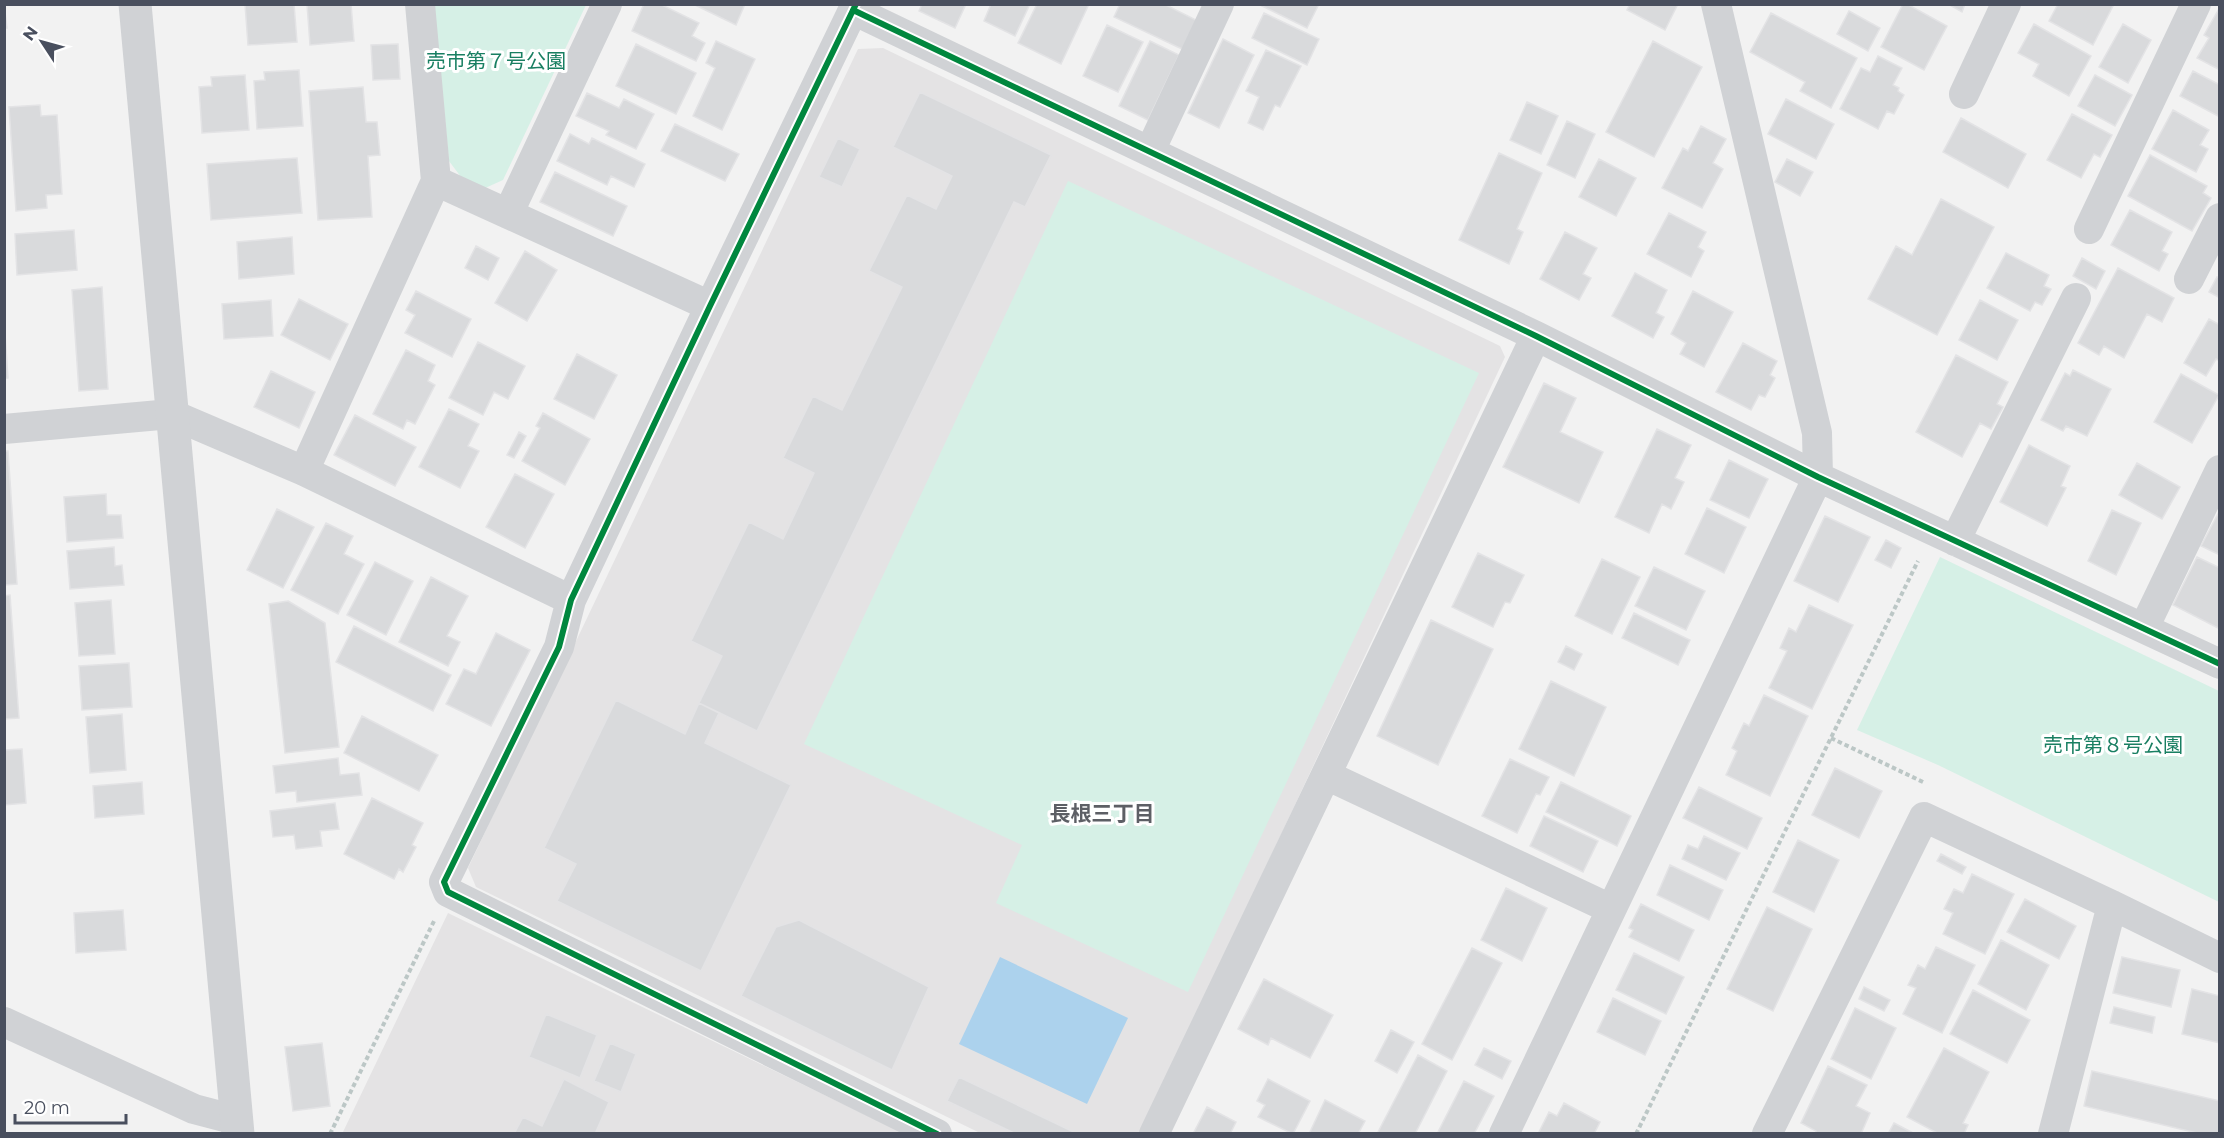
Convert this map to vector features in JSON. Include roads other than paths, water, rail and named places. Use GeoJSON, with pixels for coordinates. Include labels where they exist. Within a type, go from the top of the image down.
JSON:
{"type":"FeatureCollection","features":[{"type":"Feature","properties":{"kind":"street"},"geometry":{"type":"LineString","coordinates":[[4,1022],[237,1127],[135,4]]}},
{"type":"Feature","properties":{"kind":"street"},"geometry":{"type":"LineString","coordinates":[[304,471],[436,181],[420,4]]}},
{"type":"Feature","properties":{"kind":"street"},"geometry":{"type":"LineString","coordinates":[[508,214],[607,4]]}},
{"type":"Feature","properties":{"kind":"street"},"geometry":{"type":"LineString","coordinates":[[1150,152],[1219,4]]}},
{"type":"Feature","properties":{"kind":"street"},"geometry":{"type":"LineString","coordinates":[[1504,1134],[1818,477],[1817,433],[1716,4]]}},
{"type":"Feature","properties":{"kind":"street"},"geometry":{"type":"LineString","coordinates":[[1964,94],[2006,4]]}},
{"type":"Feature","properties":{"kind":"street"},"geometry":{"type":"LineString","coordinates":[[2089,229],[2196,4]]}},
{"type":"Feature","properties":{"kind":"street"},"geometry":{"type":"LineString","coordinates":[[938,1134],[448,892],[444,882],[559,647],[571,600],[854,7],[1150,152],[1536,336],[1818,477],[2220,664]]}},
{"type":"Feature","properties":{"kind":"street"},"geometry":{"type":"LineString","coordinates":[[436,181],[710,306]]}},
{"type":"Feature","properties":{"kind":"street"},"geometry":{"type":"LineString","coordinates":[[2189,279],[2220,218]]}},
{"type":"Feature","properties":{"kind":"street"},"geometry":{"type":"LineString","coordinates":[[1944,535],[2076,298]]}},
{"type":"Feature","properties":{"kind":"street"},"geometry":{"type":"LineString","coordinates":[[1154,1134],[1536,336]]}},
{"type":"Feature","properties":{"kind":"street"},"geometry":{"type":"LineString","coordinates":[[4,429],[171,414],[304,471],[571,600]]}},
{"type":"Feature","properties":{"kind":"street"},"geometry":{"type":"LineString","coordinates":[[2144,628],[2220,470]]}},
{"type":"Feature","properties":{"kind":"street"},"geometry":{"type":"LineString","coordinates":[[1326,775],[1611,909]]}},
{"type":"Feature","properties":{"kind":"street"},"geometry":{"type":"LineString","coordinates":[[1767,1134],[1924,817],[2220,958]]}},
{"type":"Feature","properties":{"kind":"street"},"geometry":{"type":"LineString","coordinates":[[2053,1134],[2112,905]]}},
{"type":"Feature","properties":{"kind":"water"},"geometry":{"type":"Polygon","coordinates":[[[1000,957],[1128,1018],[1087,1104],[959,1044],[1000,957]]]}},
{"type":"Feature","properties":{"kind":"district","name":"長根三丁目"},"geometry":{"type":"Point","coordinates":[1102,814]}},
{"type":"Feature","properties":{"kind":"park label","name":"売市第７号公園"},"geometry":{"type":"Point","coordinates":[496,61]}},
{"type":"Feature","properties":{"kind":"park label","name":"売市第８号公園"},"geometry":{"type":"Point","coordinates":[2113,745]}}]}
